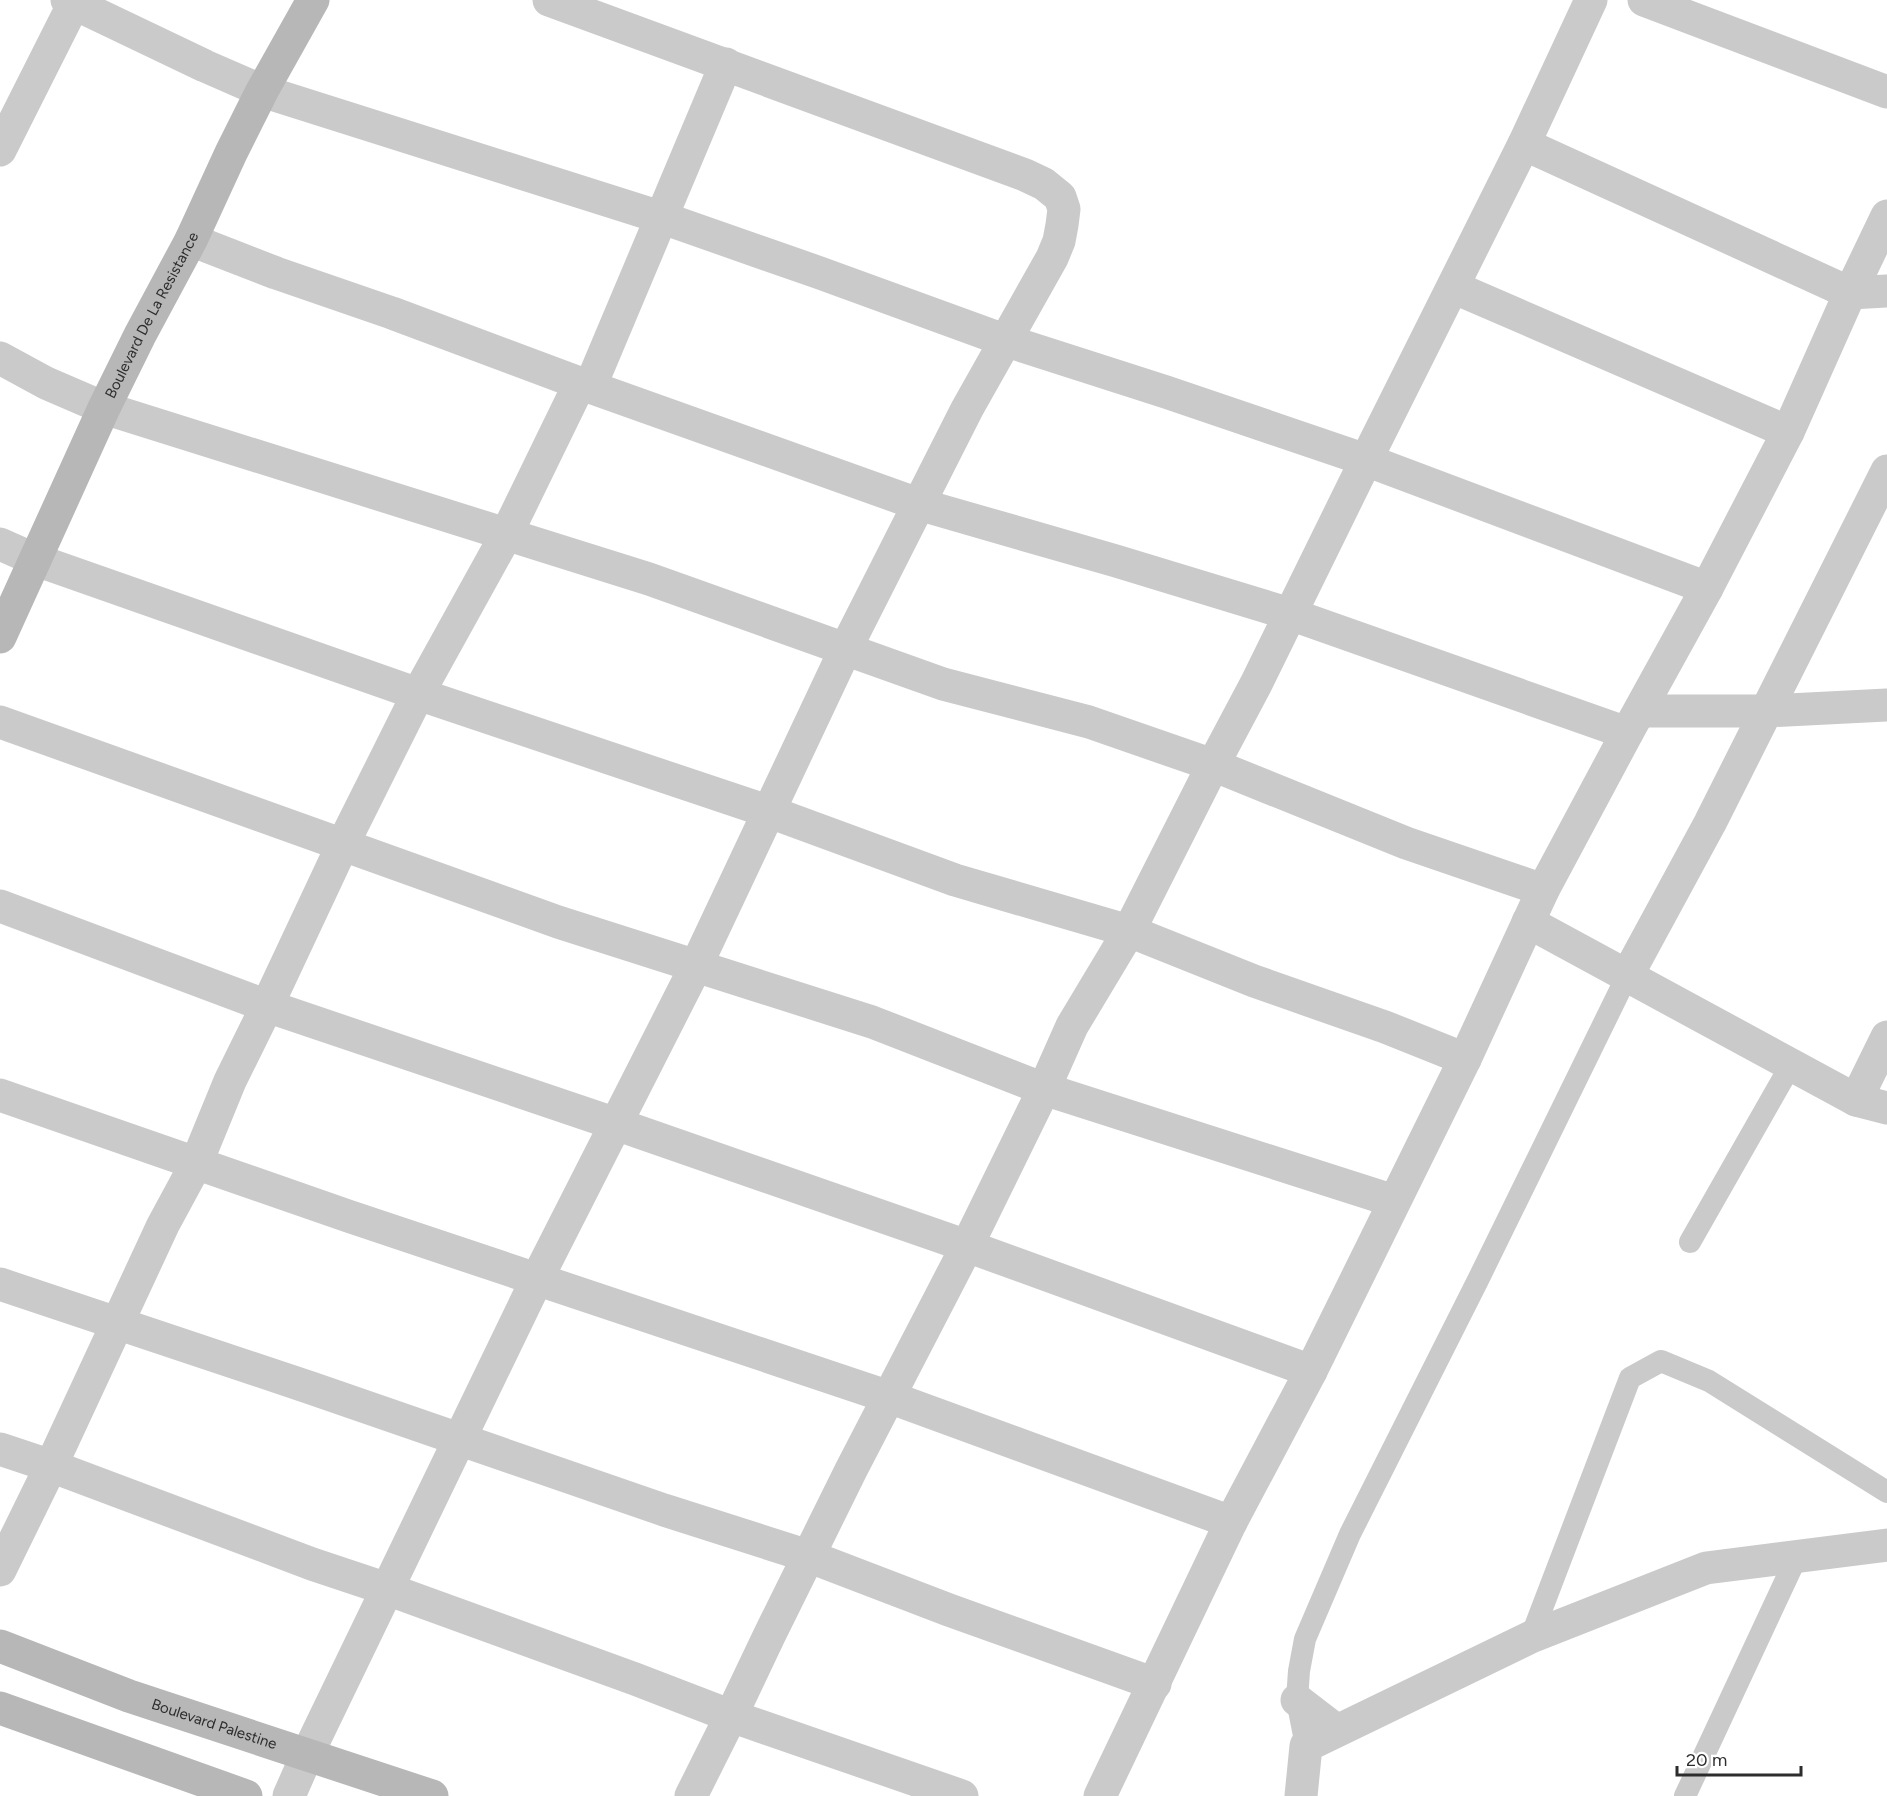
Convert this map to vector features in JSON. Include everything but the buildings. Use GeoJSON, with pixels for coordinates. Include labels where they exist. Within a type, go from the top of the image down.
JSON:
{"type":"FeatureCollection","features":[{"type":"Feature","properties":{"kind":"street","name":"Boulevard De La Resistance"},"geometry":{"type":"LineString","coordinates":[[0,637],[104,408],[191,240],[262,91],[313,0]]}},
{"type":"Feature","properties":{"kind":"street"},"geometry":{"type":"LineString","coordinates":[[290,1796],[307,1755],[458,1439],[696,966],[845,650],[967,408],[1042,277],[1059,241],[1064,209],[1060,196],[1044,184],[1024,175],[549,0]]}},
{"type":"Feature","properties":{"kind":"street"},"geometry":{"type":"LineString","coordinates":[[691,1796],[808,1556],[967,1246],[1044,1089],[1072,1026],[1129,932],[1256,684],[1365,460],[1524,144],[1591,0]]}},
{"type":"Feature","properties":{"kind":"street"},"geometry":{"type":"LineString","coordinates":[[1644,0],[1887,92]]}},
{"type":"Feature","properties":{"kind":"street"},"geometry":{"type":"LineString","coordinates":[[0,150],[70,2],[262,91],[660,217],[1004,340],[1365,460],[1707,588]]}},
{"type":"Feature","properties":{"kind":"street"},"geometry":{"type":"LineString","coordinates":[[0,1570],[164,1225],[196,1164],[230,1081],[343,844],[418,694],[506,535],[585,385],[726,64]]}},
{"type":"Feature","properties":{"kind":"street"},"geometry":{"type":"LineString","coordinates":[[1524,144],[1850,293],[1887,291]]}},
{"type":"Feature","properties":{"kind":"street"},"geometry":{"type":"LineString","coordinates":[[1100,1796],[1232,1522],[1311,1371],[1465,1059],[1543,890],[1707,588],[1788,432],[1887,216]]}},
{"type":"Feature","properties":{"kind":"street"},"geometry":{"type":"LineString","coordinates":[[191,240],[276,273],[918,504],[1290,614],[1633,722],[1766,711],[1887,705]]}},
{"type":"Feature","properties":{"kind":"street"},"geometry":{"type":"LineString","coordinates":[[1453,287],[1788,432]]}},
{"type":"Feature","properties":{"kind":"street"},"geometry":{"type":"LineString","coordinates":[[0,358],[46,383],[104,408],[648,579],[943,684],[1089,722],[1213,765],[1406,843],[1543,890]]}},
{"type":"Feature","properties":{"kind":"street"},"geometry":{"type":"LineString","coordinates":[[1627,976],[1710,823],[1887,471]]}},
{"type":"Feature","properties":{"kind":"street"},"geometry":{"type":"LineString","coordinates":[[0,544],[36,560],[418,694],[770,812],[955,880],[1129,932],[1465,1059]]}},
{"type":"Feature","properties":{"kind":"street"},"geometry":{"type":"LineString","coordinates":[[0,722],[558,922],[872,1022],[1044,1089],[1394,1201]]}},
{"type":"Feature","properties":{"kind":"street"},"geometry":{"type":"LineString","coordinates":[[0,906],[267,1006],[967,1246],[1311,1371]]}},
{"type":"Feature","properties":{"kind":"street"},"geometry":{"type":"LineString","coordinates":[[1528,922],[1792,1063],[1856,1100],[1887,1108]]}},
{"type":"Feature","properties":{"kind":"street"},"geometry":{"type":"LineString","coordinates":[[1856,1100],[1887,1037]]}},
{"type":"Feature","properties":{"kind":"street"},"geometry":{"type":"LineString","coordinates":[[0,1095],[196,1164],[889,1397],[1232,1522]]}},
{"type":"Feature","properties":{"kind":"street"},"geometry":{"type":"LineString","coordinates":[[0,1284],[664,1510],[808,1556],[949,1610],[1155,1684]]}},
{"type":"Feature","properties":{"kind":"street"},"geometry":{"type":"LineString","coordinates":[[0,1449],[312,1564],[635,1679],[731,1716],[962,1796]]}},
{"type":"Feature","properties":{"kind":"street"},"geometry":{"type":"LineString","coordinates":[[1301,1796],[1306,1746],[1531,1637],[1706,1568],[1887,1545]]}},
{"type":"Feature","properties":{"kind":"street","name":"Boulevard Palestine"},"geometry":{"type":"LineString","coordinates":[[0,1646],[129,1696],[432,1796]]}},
{"type":"Feature","properties":{"kind":"street"},"geometry":{"type":"LineString","coordinates":[[1297,1700],[1336,1730]]}},
{"type":"Feature","properties":{"kind":"street"},"geometry":{"type":"LineString","coordinates":[[0,1708],[246,1796]]}},
{"type":"Feature","properties":{"kind":"lane"},"geometry":{"type":"LineString","coordinates":[[1306,1746],[1297,1700],[1305,1639],[1350,1534],[1627,976]]}},
{"type":"Feature","properties":{"kind":"lane"},"geometry":{"type":"LineString","coordinates":[[1690,1242],[1792,1063]]}},
{"type":"Feature","properties":{"kind":"lane"},"geometry":{"type":"LineString","coordinates":[[1531,1637],[1630,1378],[1661,1361],[1709,1381],[1887,1492]]}},
{"type":"Feature","properties":{"kind":"lane"},"geometry":{"type":"LineString","coordinates":[[1685,1796],[1797,1556]]}}]}
